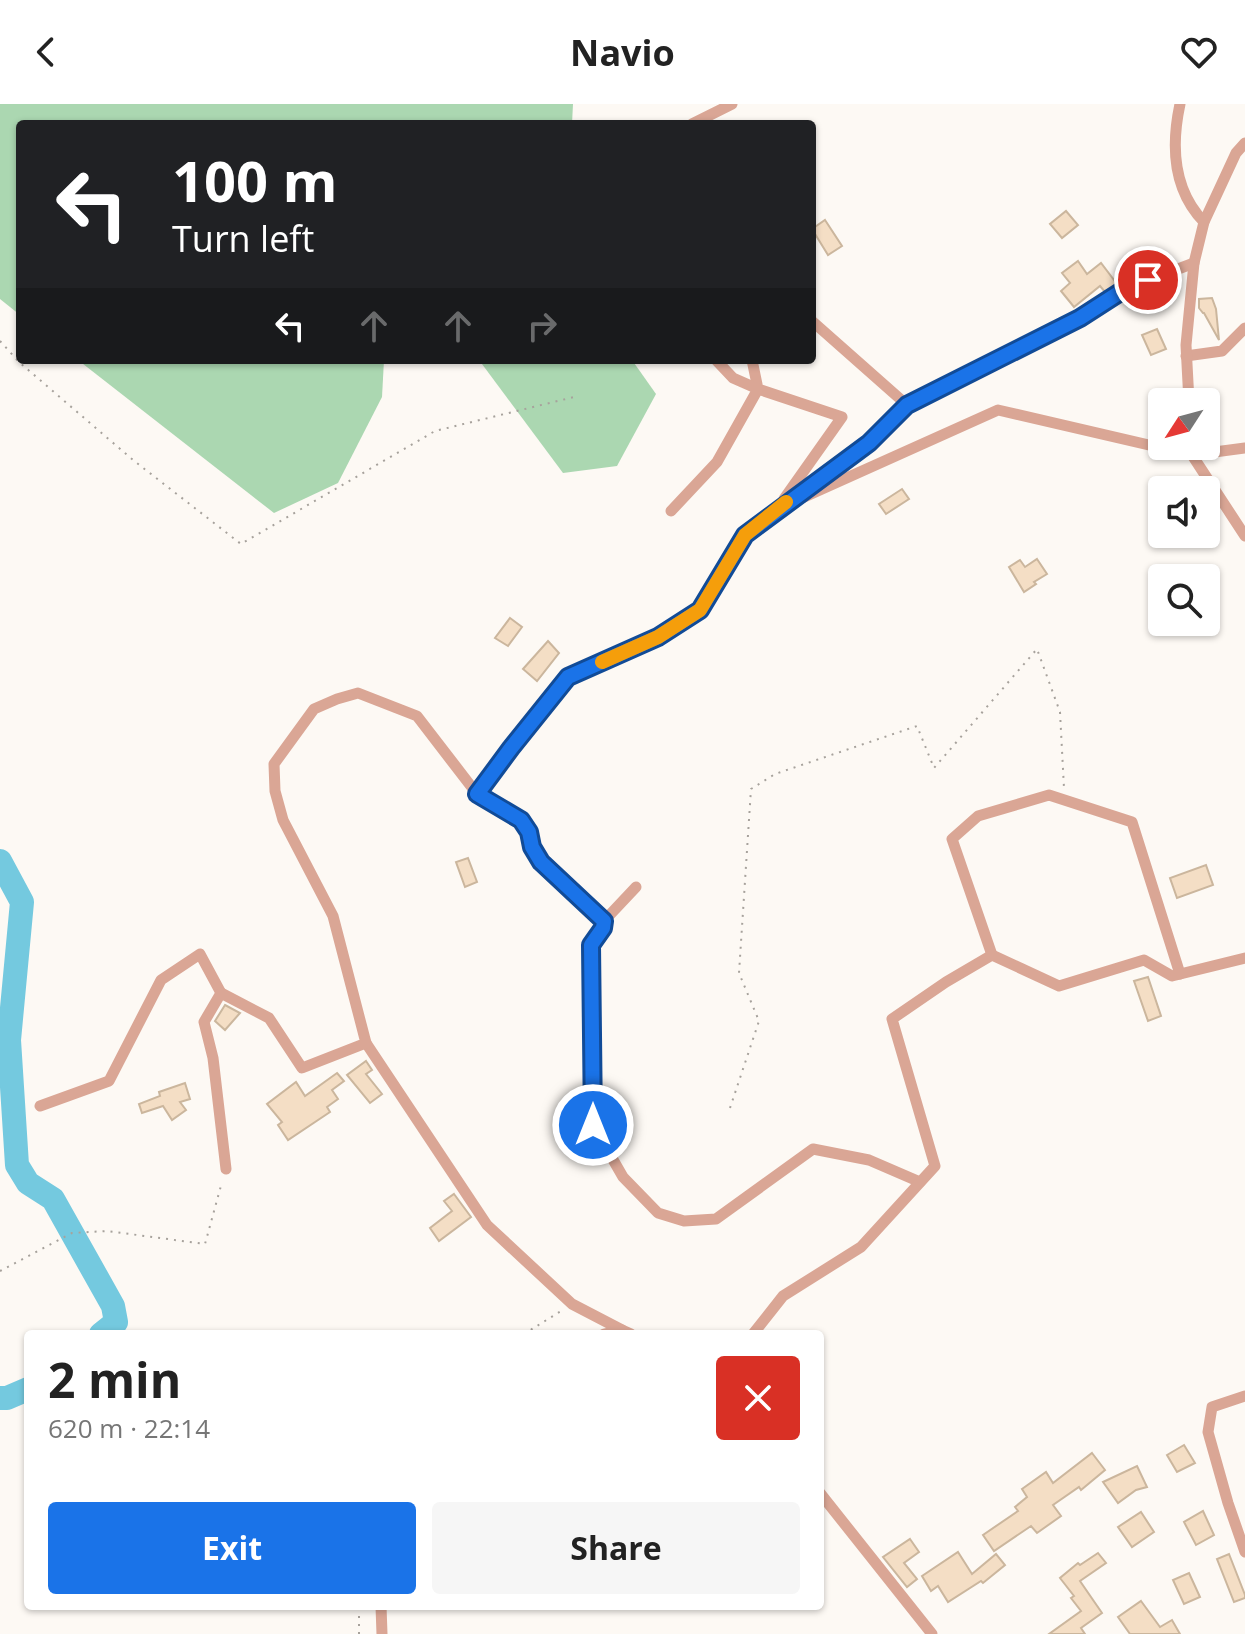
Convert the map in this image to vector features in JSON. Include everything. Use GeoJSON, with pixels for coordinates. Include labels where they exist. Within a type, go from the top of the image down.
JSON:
{"type":"FeatureCollection","features":[{"type":"Feature","properties":{"kind":"street"},"geometry":{"type":"LineString","coordinates":[[700,120],[732,104]]}},
{"type":"Feature","properties":{"kind":"street"},"geometry":{"type":"LineString","coordinates":[[1180,104],[1175,128],[1175,165],[1192,209],[1204,222]]}},
{"type":"Feature","properties":{"kind":"street"},"geometry":{"type":"LineString","coordinates":[[1188,388],[1186,356],[1194,263],[1204,222],[1236,153],[1245,143]]}},
{"type":"Feature","properties":{"kind":"street"},"geometry":{"type":"LineString","coordinates":[[477,794],[568,677],[658,637],[700,610],[745,535],[869,443],[907,405],[1080,318],[1125,289],[1194,263]]}},
{"type":"Feature","properties":{"kind":"street"},"geometry":{"type":"LineString","coordinates":[[816,325],[907,405]]}},
{"type":"Feature","properties":{"kind":"street"},"geometry":{"type":"LineString","coordinates":[[1186,356],[1222,351],[1245,328]]}},
{"type":"Feature","properties":{"kind":"street"},"geometry":{"type":"LineString","coordinates":[[720,364],[733,378],[758,389],[842,417],[778,508]]}},
{"type":"Feature","properties":{"kind":"street"},"geometry":{"type":"LineString","coordinates":[[671,511],[717,462],[758,389],[753,364]]}},
{"type":"Feature","properties":{"kind":"street"},"geometry":{"type":"LineString","coordinates":[[778,508],[998,410],[1148,441]]}},
{"type":"Feature","properties":{"kind":"street"},"geometry":{"type":"LineString","coordinates":[[1220,449],[1245,448]]}},
{"type":"Feature","properties":{"kind":"street"},"geometry":{"type":"LineString","coordinates":[[1197,460],[1245,536]]}},
{"type":"Feature","properties":{"kind":"street"},"geometry":{"type":"LineString","coordinates":[[604,921],[541,862],[521,820],[477,794],[417,716],[358,693],[337,699],[314,709],[274,764],[275,791],[283,820],[333,916],[366,1043],[487,1225],[572,1304],[623,1330]]}},
{"type":"Feature","properties":{"kind":"street"},"geometry":{"type":"LineString","coordinates":[[1180,974],[1132,822],[1049,795],[978,816],[952,839],[992,955],[1059,986],[1144,960],[1172,976],[1245,958]]}},
{"type":"Feature","properties":{"kind":"street"},"geometry":{"type":"LineString","coordinates":[[636,887],[604,921],[603,928],[591,945],[593,1125],[623,1177],[658,1213],[684,1221],[716,1219],[813,1149],[869,1160],[920,1182]]}},
{"type":"Feature","properties":{"kind":"street"},"geometry":{"type":"LineString","coordinates":[[40,1106],[109,1081],[161,980],[200,954],[221,993],[269,1018],[302,1068],[366,1043]]}},
{"type":"Feature","properties":{"kind":"street"},"geometry":{"type":"LineString","coordinates":[[756,1330],[783,1296],[861,1247],[935,1166],[892,1019],[992,955]]}},
{"type":"Feature","properties":{"kind":"street"},"geometry":{"type":"LineString","coordinates":[[221,993],[204,1022],[213,1058],[226,1169]]}},
{"type":"Feature","properties":{"kind":"street"},"geometry":{"type":"LineString","coordinates":[[1245,1396],[1212,1407],[1208,1432],[1245,1552]]}},
{"type":"Feature","properties":{"kind":"street"},"geometry":{"type":"LineString","coordinates":[[824,1498],[932,1634]]}},
{"type":"Feature","properties":{"kind":"street"},"geometry":{"type":"LineString","coordinates":[[381,1610],[382,1634]]}},
{"type":"Feature","properties":{"kind":"path"},"geometry":{"type":"LineString","coordinates":[[0,341],[16,359]]}},
{"type":"Feature","properties":{"kind":"path"},"geometry":{"type":"LineString","coordinates":[[21,364],[133,460],[241,544],[435,431],[574,397]]}},
{"type":"Feature","properties":{"kind":"path"},"geometry":{"type":"LineString","coordinates":[[730,1108],[759,1021],[739,973],[751,789],[775,774],[917,726],[934,768],[1037,649],[1060,712],[1065,801]]}},
{"type":"Feature","properties":{"kind":"path"},"geometry":{"type":"LineString","coordinates":[[0,1271],[72,1233],[107,1231],[205,1244],[226,1169]]}},
{"type":"Feature","properties":{"kind":"path"},"geometry":{"type":"LineString","coordinates":[[530,1330],[572,1304]]}},
{"type":"Feature","properties":{"kind":"path"},"geometry":{"type":"LineString","coordinates":[[359,1610],[359,1634]]}},
{"type":"Feature","properties":{"kind":"green space"},"geometry":{"type":"Polygon","coordinates":[[[0,104],[573,104],[572,120],[16,120],[16,312],[0,299],[0,104]]]}},
{"type":"Feature","properties":{"kind":"green space"},"geometry":{"type":"Polygon","coordinates":[[[83,364],[384,364],[382,397],[338,483],[274,513],[83,364]]]}},
{"type":"Feature","properties":{"kind":"green space"},"geometry":{"type":"Polygon","coordinates":[[[482,364],[635,364],[656,394],[617,466],[563,473],[482,364]]]}},
{"type":"Feature","properties":{"kind":"building"},"geometry":{"type":"Polygon","coordinates":[[[1066,211],[1078,225],[1062,238],[1050,224],[1066,211]]]}},
{"type":"Feature","properties":{"kind":"building"},"geometry":{"type":"Polygon","coordinates":[[[825,220],[842,246],[828,255],[816,236],[816,226],[825,220]]]}},
{"type":"Feature","properties":{"kind":"building"},"geometry":{"type":"Polygon","coordinates":[[[1078,261],[1087,274],[1101,263],[1117,284],[1105,292],[1100,286],[1074,307],[1061,291],[1070,283],[1062,273],[1078,261]]]}},
{"type":"Feature","properties":{"kind":"building"},"geometry":{"type":"Polygon","coordinates":[[[1212,298],[1219,340],[1199,308],[1199,299],[1212,298]]]}},
{"type":"Feature","properties":{"kind":"building"},"geometry":{"type":"Polygon","coordinates":[[[1157,329],[1166,349],[1151,355],[1142,335],[1157,329]]]}},
{"type":"Feature","properties":{"kind":"building"},"geometry":{"type":"Polygon","coordinates":[[[902,489],[909,499],[886,514],[879,504],[902,489]]]}},
{"type":"Feature","properties":{"kind":"building"},"geometry":{"type":"Polygon","coordinates":[[[1037,559],[1047,574],[1024,592],[1009,567],[1020,560],[1025,567],[1037,559]]]}},
{"type":"Feature","properties":{"kind":"building"},"geometry":{"type":"Polygon","coordinates":[[[510,618],[522,627],[508,646],[495,638],[510,618]]]}},
{"type":"Feature","properties":{"kind":"building"},"geometry":{"type":"Polygon","coordinates":[[[548,641],[559,653],[537,681],[523,669],[548,641]]]}},
{"type":"Feature","properties":{"kind":"building"},"geometry":{"type":"Polygon","coordinates":[[[468,858],[477,882],[465,887],[456,862],[468,858]]]}},
{"type":"Feature","properties":{"kind":"building"},"geometry":{"type":"Polygon","coordinates":[[[1206,865],[1213,885],[1177,898],[1170,878],[1206,865]]]}},
{"type":"Feature","properties":{"kind":"building"},"geometry":{"type":"Polygon","coordinates":[[[1148,977],[1161,1016],[1148,1021],[1134,981],[1148,977]]]}},
{"type":"Feature","properties":{"kind":"building"},"geometry":{"type":"Polygon","coordinates":[[[225,1005],[240,1013],[225,1030],[215,1021],[225,1005]]]}},
{"type":"Feature","properties":{"kind":"building"},"geometry":{"type":"Polygon","coordinates":[[[366,1061],[372,1070],[366,1074],[382,1094],[370,1103],[347,1075],[366,1061]]]}},
{"type":"Feature","properties":{"kind":"building"},"geometry":{"type":"Polygon","coordinates":[[[337,1073],[344,1081],[332,1090],[338,1099],[327,1107],[330,1112],[288,1140],[278,1125],[282,1122],[267,1104],[296,1082],[305,1096],[337,1073]]]}},
{"type":"Feature","properties":{"kind":"building"},"geometry":{"type":"Polygon","coordinates":[[[185,1083],[190,1099],[180,1102],[186,1110],[172,1120],[163,1106],[142,1113],[139,1104],[160,1096],[159,1092],[185,1083]]]}},
{"type":"Feature","properties":{"kind":"building"},"geometry":{"type":"Polygon","coordinates":[[[454,1194],[471,1217],[439,1241],[430,1228],[452,1211],[444,1201],[454,1194]]]}},
{"type":"Feature","properties":{"kind":"building"},"geometry":{"type":"Polygon","coordinates":[[[1184,1445],[1195,1463],[1177,1472],[1167,1455],[1184,1445]]]}},
{"type":"Feature","properties":{"kind":"building"},"geometry":{"type":"Polygon","coordinates":[[[1092,1453],[1105,1470],[1081,1490],[1079,1487],[1053,1505],[1061,1516],[1037,1533],[1031,1526],[994,1551],[983,1535],[1018,1511],[1015,1507],[1027,1497],[1022,1489],[1046,1472],[1053,1483],[1092,1453]]]}},
{"type":"Feature","properties":{"kind":"building"},"geometry":{"type":"Polygon","coordinates":[[[1137,1466],[1147,1487],[1136,1490],[1118,1503],[1103,1482],[1137,1466]]]}},
{"type":"Feature","properties":{"kind":"building"},"geometry":{"type":"Polygon","coordinates":[[[1203,1511],[1214,1535],[1196,1545],[1184,1522],[1203,1511]]]}},
{"type":"Feature","properties":{"kind":"building"},"geometry":{"type":"Polygon","coordinates":[[[1141,1512],[1154,1532],[1132,1547],[1118,1527],[1141,1512]]]}},
{"type":"Feature","properties":{"kind":"building"},"geometry":{"type":"Polygon","coordinates":[[[910,1539],[919,1552],[904,1563],[917,1579],[907,1587],[883,1557],[910,1539]]]}},
{"type":"Feature","properties":{"kind":"building"},"geometry":{"type":"Polygon","coordinates":[[[958,1552],[972,1574],[996,1554],[1005,1565],[983,1583],[981,1581],[948,1602],[938,1586],[931,1591],[922,1576],[958,1552]]]}},
{"type":"Feature","properties":{"kind":"building"},"geometry":{"type":"Polygon","coordinates":[[[1098,1553],[1106,1563],[1080,1581],[1102,1613],[1081,1628],[1085,1634],[1049,1634],[1081,1611],[1060,1578],[1078,1563],[1080,1565],[1098,1553]]]}},
{"type":"Feature","properties":{"kind":"building"},"geometry":{"type":"Polygon","coordinates":[[[1229,1554],[1245,1595],[1245,1598],[1234,1602],[1217,1559],[1229,1554]]]}},
{"type":"Feature","properties":{"kind":"building"},"geometry":{"type":"Polygon","coordinates":[[[1189,1573],[1200,1597],[1184,1604],[1173,1580],[1189,1573]]]}},
{"type":"Feature","properties":{"kind":"building"},"geometry":{"type":"Polygon","coordinates":[[[1141,1601],[1160,1627],[1172,1620],[1180,1634],[1130,1634],[1118,1617],[1141,1601]]]}},
{"type":"Feature","properties":{"kind":"waterway"},"geometry":{"type":"LineString","coordinates":[[0,861],[22,902],[9,1040],[17,1165],[28,1183],[53,1199],[113,1306],[116,1322],[106,1330]]}},
{"type":"Feature","properties":{"kind":"waterway"},"geometry":{"type":"LineString","coordinates":[[0,1398],[24,1391]]}},
{"type":"Feature","properties":{"kind":"slow traffic"},"geometry":{"type":"LineString","coordinates":[[602,662],[658,637],[700,610],[745,535],[786,502]]}},
{"type":"Feature","properties":{"kind":"route"},"geometry":{"type":"LineString","coordinates":[[593,1125],[591,945],[603,928],[604,921],[541,862],[521,820],[477,794],[568,677],[658,637],[700,610],[745,535],[869,443],[907,405],[1080,318],[1125,289],[1148,280]]}}]}
